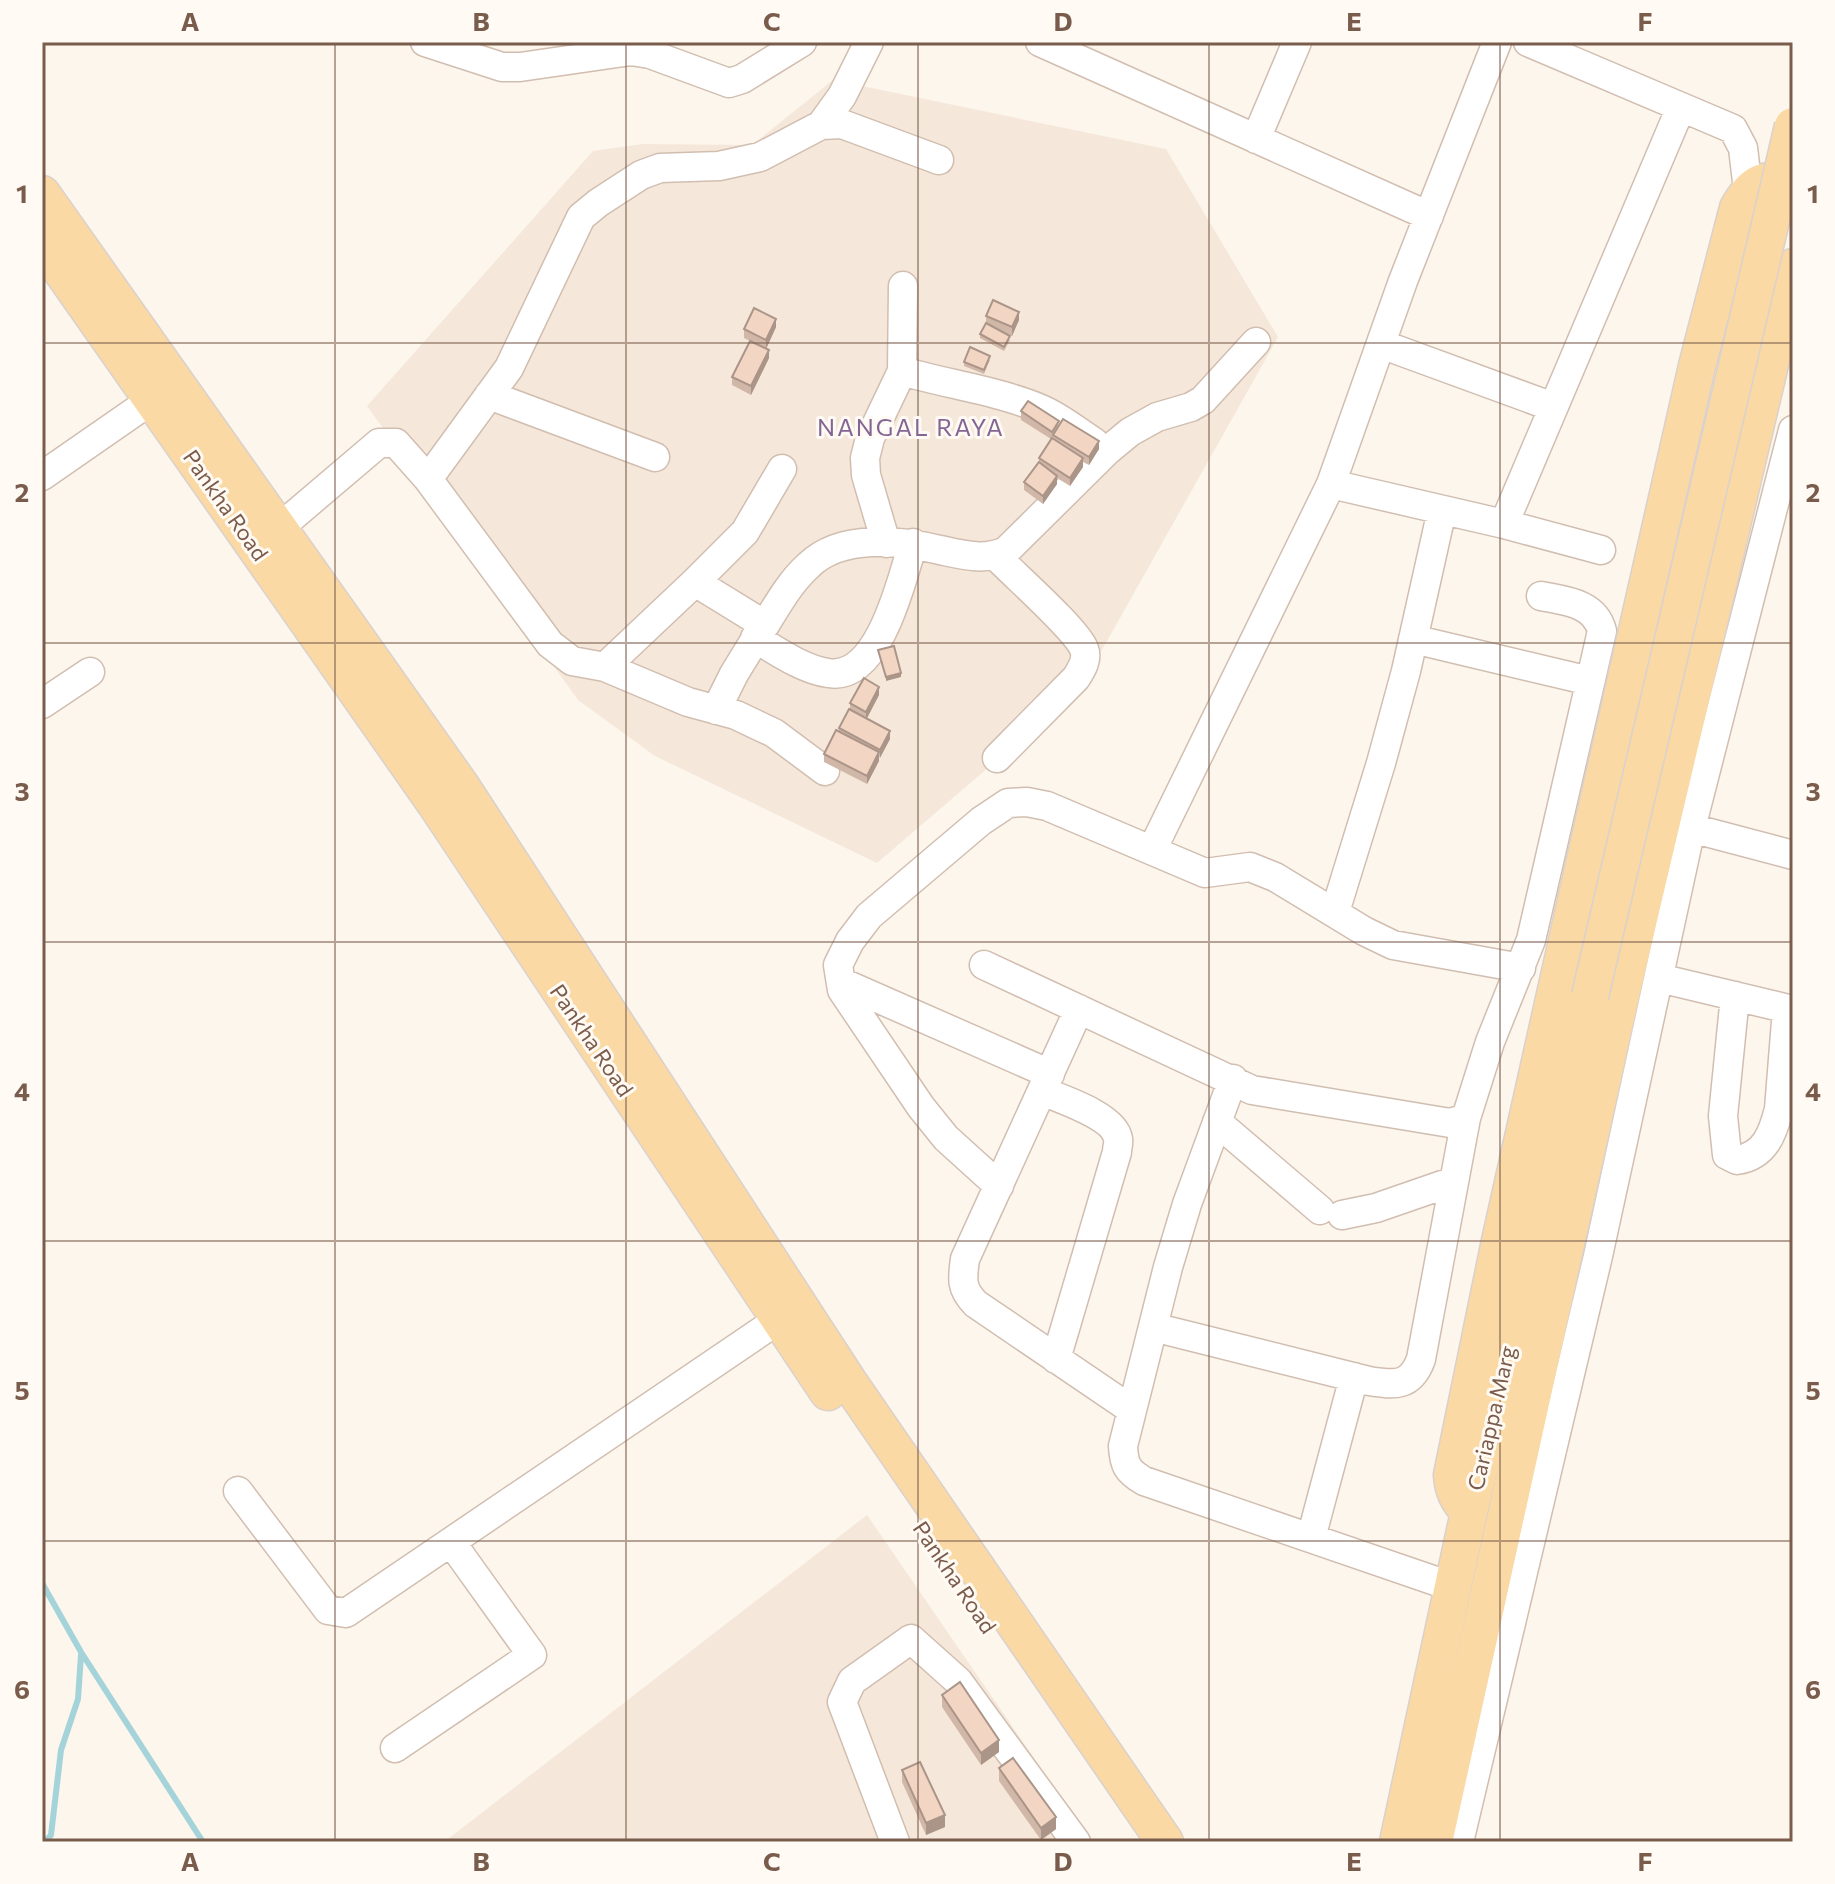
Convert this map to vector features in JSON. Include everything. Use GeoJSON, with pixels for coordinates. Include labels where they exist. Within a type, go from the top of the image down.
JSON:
{"type":"FeatureCollection","features":[{"type":"Feature","properties":{"kind":"main road"},"geometry":{"type":"LineString","coordinates":[[1605,998],[1793,126]]}},
{"type":"Feature","properties":{"kind":"main road"},"geometry":{"type":"LineString","coordinates":[[1469,1512],[1453,1489],[1452,1475],[1500,1241],[1697,366],[1738,208],[1748,190],[1759,182],[1793,185]]}},
{"type":"Feature","properties":{"kind":"main road","name":"Pankha Road"},"geometry":{"type":"LineString","coordinates":[[42,194],[266,536]]}},
{"type":"Feature","properties":{"kind":"main road","name":"Pankha Road"},"geometry":{"type":"LineString","coordinates":[[42,243],[153,399],[266,536],[461,786],[792,1318],[1136,1842]]}},
{"type":"Feature","properties":{"kind":"main road"},"geometry":{"type":"LineString","coordinates":[[1605,998],[1793,267]]}},
{"type":"Feature","properties":{"kind":"main road","name":"Cariappa Marg"},"geometry":{"type":"LineString","coordinates":[[1398,1842],[1469,1512],[1605,998]]}},
{"type":"Feature","properties":{"kind":"main road","name":"Cariappa Marg"},"geometry":{"type":"LineString","coordinates":[[1434,1842],[1605,998]]}},
{"type":"Feature","properties":{"kind":"main road"},"geometry":{"type":"LineString","coordinates":[[792,1318],[848,1381],[1165,1842]]}},
{"type":"Feature","properties":{"kind":"main road"},"geometry":{"type":"LineString","coordinates":[[792,1318],[861,1363],[1187,1842]]}},
{"type":"Feature","properties":{"kind":"street"},"geometry":{"type":"LineString","coordinates":[[425,42],[502,67],[631,51],[650,54],[729,83],[742,79],[802,42]]}},
{"type":"Feature","properties":{"kind":"street"},"geometry":{"type":"LineString","coordinates":[[821,125],[842,96],[869,42]]}},
{"type":"Feature","properties":{"kind":"street"},"geometry":{"type":"LineString","coordinates":[[1040,42],[1429,216]]}},
{"type":"Feature","properties":{"kind":"street"},"geometry":{"type":"LineString","coordinates":[[1256,139],[1297,42]]}},
{"type":"Feature","properties":{"kind":"street"},"geometry":{"type":"LineString","coordinates":[[1152,850],[1331,484],[1429,216],[1497,42]]}},
{"type":"Feature","properties":{"kind":"street"},"geometry":{"type":"LineString","coordinates":[[1528,42],[1733,129],[1739,135],[1746,161],[1748,190]]}},
{"type":"Feature","properties":{"kind":"street"},"geometry":{"type":"LineString","coordinates":[[1504,524],[1681,107]]}},
{"type":"Feature","properties":{"kind":"street"},"geometry":{"type":"LineString","coordinates":[[428,479],[509,368],[581,217],[641,175],[660,168],[719,166],[760,157],[821,125],[842,124],[939,160]]}},
{"type":"Feature","properties":{"kind":"street"},"geometry":{"type":"LineString","coordinates":[[695,582],[803,664],[829,674],[846,672],[862,660],[887,626],[900,543],[866,475],[865,458],[870,438],[902,371],[903,286]]}},
{"type":"Feature","properties":{"kind":"street"},"geometry":{"type":"LineString","coordinates":[[716,710],[786,590],[810,563],[828,552],[857,544],[900,543],[959,554],[996,556],[1006,551],[1130,432],[1157,417],[1191,407],[1203,400],[1256,342]]}},
{"type":"Feature","properties":{"kind":"street"},"geometry":{"type":"LineString","coordinates":[[1381,344],[1553,407]]}},
{"type":"Feature","properties":{"kind":"street"},"geometry":{"type":"LineString","coordinates":[[902,371],[948,385],[1008,397],[1043,409],[1107,451]]}},
{"type":"Feature","properties":{"kind":"street"},"geometry":{"type":"LineString","coordinates":[[489,395],[655,457]]}},
{"type":"Feature","properties":{"kind":"street"},"geometry":{"type":"LineString","coordinates":[[42,476],[153,399]]}},
{"type":"Feature","properties":{"kind":"street"},"geometry":{"type":"LineString","coordinates":[[1459,1842],[1598,1256],[1691,828],[1793,430]]}},
{"type":"Feature","properties":{"kind":"street"},"geometry":{"type":"LineString","coordinates":[[266,536],[379,443],[396,443],[428,479],[550,644],[572,661],[605,667],[688,702],[736,715],[774,733],[825,771]]}},
{"type":"Feature","properties":{"kind":"street"},"geometry":{"type":"LineString","coordinates":[[605,667],[745,532],[782,469]]}},
{"type":"Feature","properties":{"kind":"street"},"geometry":{"type":"LineString","coordinates":[[1331,484],[1601,550]]}},
{"type":"Feature","properties":{"kind":"street"},"geometry":{"type":"LineString","coordinates":[[1335,912],[1381,763],[1442,510]]}},
{"type":"Feature","properties":{"kind":"street"},"geometry":{"type":"LineString","coordinates":[[996,556],[1075,635],[1085,650],[1085,664],[1076,678],[997,758]]}},
{"type":"Feature","properties":{"kind":"street"},"geometry":{"type":"LineString","coordinates":[[1153,1327],[1391,1384],[1404,1382],[1416,1373],[1466,1118],[1490,1042],[1531,940],[1602,631],[1599,620],[1590,609],[1541,596]]}},
{"type":"Feature","properties":{"kind":"street"},"geometry":{"type":"LineString","coordinates":[[1413,639],[1590,681]]}},
{"type":"Feature","properties":{"kind":"street"},"geometry":{"type":"LineString","coordinates":[[42,704],[90,672]]}},
{"type":"Feature","properties":{"kind":"street"},"geometry":{"type":"LineString","coordinates":[[999,1186],[946,1138],[921,1107],[842,990],[838,965],[850,941],[869,916],[981,821],[1008,803],[1027,802],[1047,806],[1205,873],[1250,867],[1275,877],[1393,945],[1521,968]]}},
{"type":"Feature","properties":{"kind":"street"},"geometry":{"type":"LineString","coordinates":[[1691,828],[1793,855]]}},
{"type":"Feature","properties":{"kind":"street"},"geometry":{"type":"LineString","coordinates":[[984,965],[1233,1079],[1255,1076],[1452,1107],[1466,1118]]}},
{"type":"Feature","properties":{"kind":"street"},"geometry":{"type":"LineString","coordinates":[[1659,978],[1790,1009],[1775,1123],[1767,1143],[1757,1154],[1737,1160],[1727,1155],[1723,1116],[1735,996]]}},
{"type":"Feature","properties":{"kind":"street"},"geometry":{"type":"LineString","coordinates":[[841,982],[1046,1082],[1103,1118],[1113,1128],[1118,1138],[1117,1152],[1056,1359]]}},
{"type":"Feature","properties":{"kind":"street"},"geometry":{"type":"LineString","coordinates":[[1079,1009],[965,1259],[962,1280],[964,1292],[976,1304],[1132,1410]]}},
{"type":"Feature","properties":{"kind":"street"},"geometry":{"type":"LineString","coordinates":[[1233,1079],[1183,1216],[1123,1446],[1124,1465],[1130,1473],[1144,1481],[1453,1587]]}},
{"type":"Feature","properties":{"kind":"street"},"geometry":{"type":"LineString","coordinates":[[1217,1122],[1304,1199],[1331,1212],[1376,1208],[1454,1181]]}},
{"type":"Feature","properties":{"kind":"street"},"geometry":{"type":"LineString","coordinates":[[238,1491],[328,1610],[346,1613],[792,1318]]}},
{"type":"Feature","properties":{"kind":"street"},"geometry":{"type":"LineString","coordinates":[[1311,1538],[1354,1377]]}},
{"type":"Feature","properties":{"kind":"street"},"geometry":{"type":"LineString","coordinates":[[395,1748],[532,1655],[451,1542]]}},
{"type":"Feature","properties":{"kind":"street"},"geometry":{"type":"LineString","coordinates":[[895,1842],[842,1702],[852,1681],[911,1639],[958,1681],[1076,1842]]}},
{"type":"Feature","properties":{"kind":"shaded area"},"geometry":{"type":"Polygon","coordinates":[[[833,80],[1166,149],[1278,337],[1080,689],[877,863],[655,756],[578,700],[367,406],[593,151],[643,144],[752,145],[833,80]]]}},
{"type":"Feature","properties":{"kind":"shaded area"},"geometry":{"type":"Polygon","coordinates":[[[867,1515],[1092,1842],[444,1842],[867,1515]]]}},
{"type":"Feature","properties":{"kind":"building"},"geometry":{"type":"Polygon","coordinates":[[[993,300],[1019,312],[1012,327],[986,316],[993,300]]]}},
{"type":"Feature","properties":{"kind":"building"},"geometry":{"type":"Polygon","coordinates":[[[754,308],[776,319],[766,340],[744,329],[754,308]]]}},
{"type":"Feature","properties":{"kind":"building"},"geometry":{"type":"Polygon","coordinates":[[[986,323],[1010,336],[1004,347],[980,334],[986,323]]]}},
{"type":"Feature","properties":{"kind":"building"},"geometry":{"type":"Polygon","coordinates":[[[750,341],[769,350],[751,386],[732,377],[750,341]]]}},
{"type":"Feature","properties":{"kind":"building"},"geometry":{"type":"Polygon","coordinates":[[[970,347],[990,356],[984,370],[964,362],[970,347]]]}},
{"type":"Feature","properties":{"kind":"building"},"geometry":{"type":"Polygon","coordinates":[[[1028,401],[1059,421],[1052,432],[1021,411],[1028,401]]]}},
{"type":"Feature","properties":{"kind":"building"},"geometry":{"type":"Polygon","coordinates":[[[1063,419],[1099,441],[1089,457],[1053,435],[1063,419]]]}},
{"type":"Feature","properties":{"kind":"building"},"geometry":{"type":"Polygon","coordinates":[[[1052,438],[1083,458],[1070,478],[1039,458],[1052,438]]]}},
{"type":"Feature","properties":{"kind":"building"},"geometry":{"type":"Polygon","coordinates":[[[1039,462],[1057,476],[1043,496],[1024,482],[1039,462]]]}},
{"type":"Feature","properties":{"kind":"building"},"geometry":{"type":"Polygon","coordinates":[[[894,646],[901,673],[886,677],[878,650],[894,646]]]}},
{"type":"Feature","properties":{"kind":"building"},"geometry":{"type":"Polygon","coordinates":[[[864,678],[879,687],[866,712],[850,703],[864,678]]]}},
{"type":"Feature","properties":{"kind":"building"},"geometry":{"type":"Polygon","coordinates":[[[849,709],[890,731],[880,750],[839,728],[849,709]]]}},
{"type":"Feature","properties":{"kind":"building"},"geometry":{"type":"Polygon","coordinates":[[[836,730],[879,752],[867,776],[824,754],[836,730]]]}},
{"type":"Feature","properties":{"kind":"building"},"geometry":{"type":"Polygon","coordinates":[[[960,1682],[999,1740],[981,1753],[942,1695],[960,1682]]]}},
{"type":"Feature","properties":{"kind":"building"},"geometry":{"type":"Polygon","coordinates":[[[1013,1758],[1056,1817],[1041,1828],[999,1768],[1013,1758]]]}},
{"type":"Feature","properties":{"kind":"building"},"geometry":{"type":"Polygon","coordinates":[[[920,1762],[945,1815],[926,1823],[902,1770],[920,1762]]]}},
{"type":"Feature","properties":{"kind":"waterway"},"geometry":{"type":"LineString","coordinates":[[42,1583],[81,1652],[203,1842]]}},
{"type":"Feature","properties":{"kind":"waterway"},"geometry":{"type":"LineString","coordinates":[[45,1842],[51,1835],[61,1750],[78,1699],[81,1655]]}},
{"type":"Feature","properties":{"kind":"district","name":"NANGAL RAYA"},"geometry":{"type":"Point","coordinates":[911,426]}}]}
